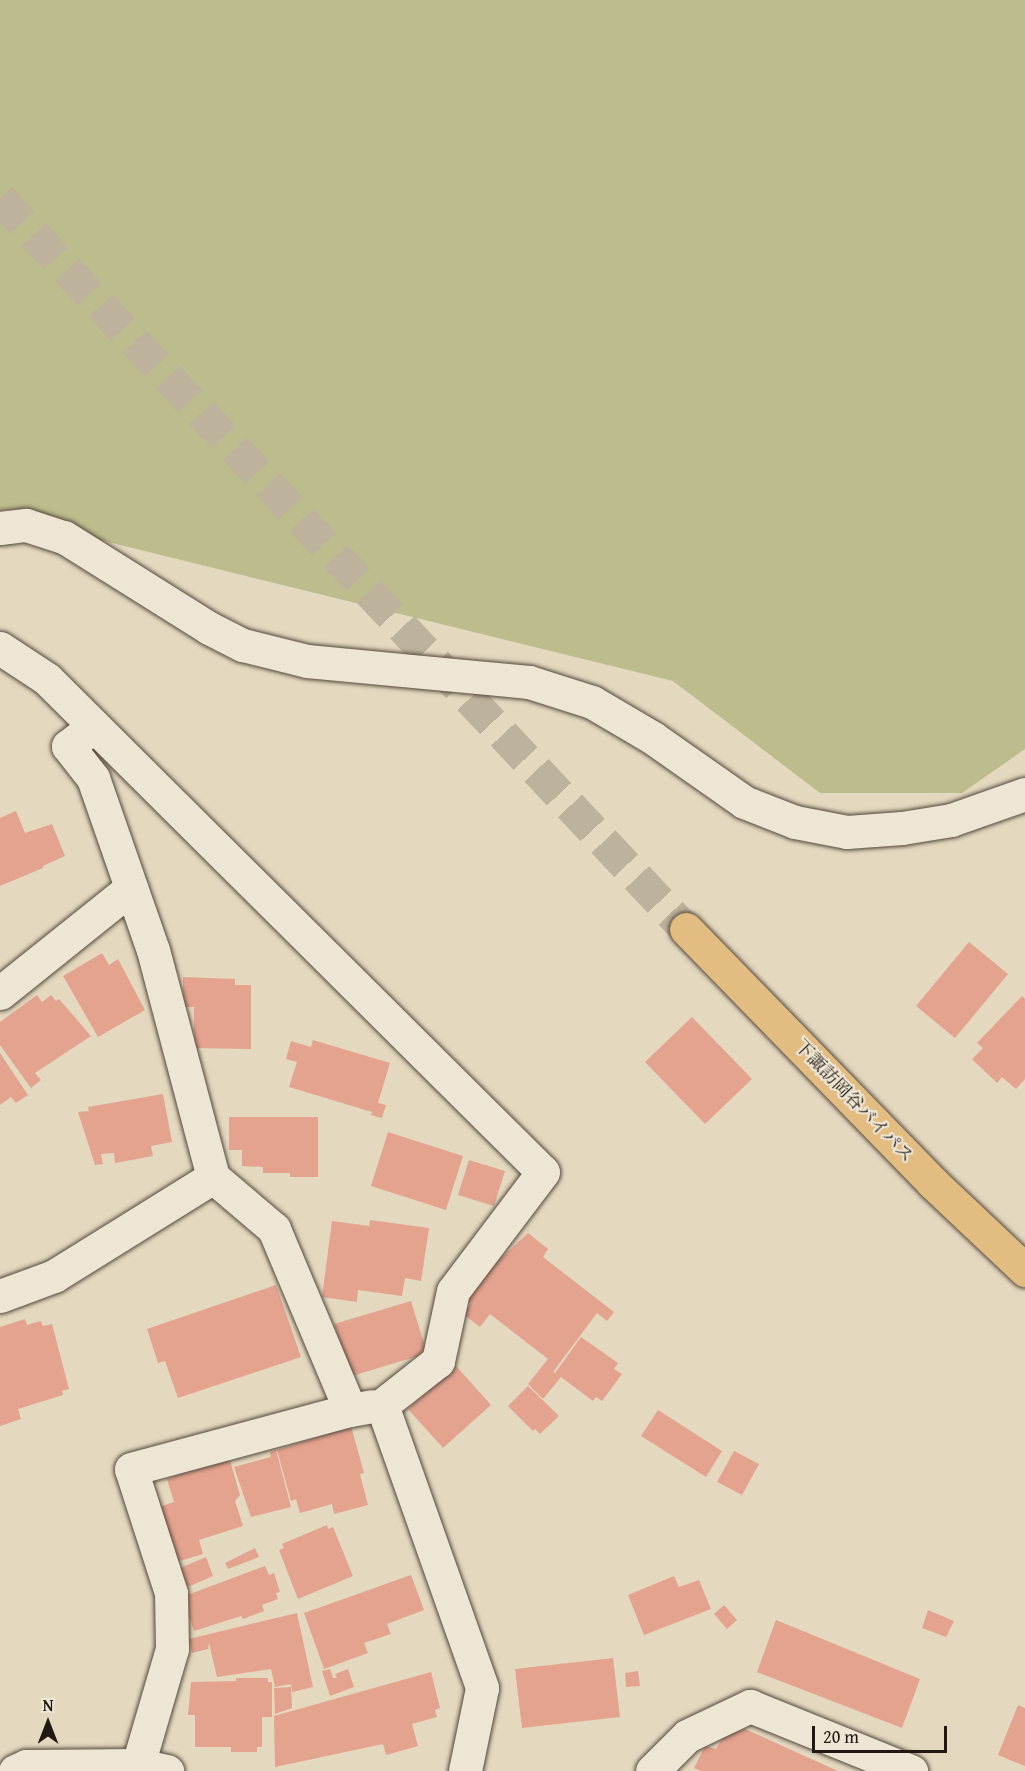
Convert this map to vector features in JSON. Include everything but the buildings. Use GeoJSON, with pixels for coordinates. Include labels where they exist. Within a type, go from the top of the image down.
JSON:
{"type":"FeatureCollection","features":[{"type":"Feature","properties":{"kind":"highway","name":"下諏訪岡谷バイパス"},"geometry":{"type":"LineString","coordinates":[[686,929],[933,1183],[1025,1270]]}},
{"type":"Feature","properties":{"kind":"street"},"geometry":{"type":"LineString","coordinates":[[0,528],[26,525],[64,537],[209,628],[243,645],[307,661],[529,682],[592,702],[653,738],[744,802],[795,822],[847,832],[902,828],[951,820],[1025,794]]}},
{"type":"Feature","properties":{"kind":"street"},"geometry":{"type":"LineString","coordinates":[[0,648],[47,679],[543,1172],[453,1291],[438,1361],[366,1407],[131,1469],[171,1593],[172,1648],[153,1768],[26,1766],[15,1771]]}},
{"type":"Feature","properties":{"kind":"street"},"geometry":{"type":"LineString","coordinates":[[94,726],[68,746],[93,778],[153,950],[213,1177],[274,1229],[366,1407],[482,1688],[465,1771]]}},
{"type":"Feature","properties":{"kind":"street"},"geometry":{"type":"LineString","coordinates":[[0,993],[131,888]]}},
{"type":"Feature","properties":{"kind":"street"},"geometry":{"type":"LineString","coordinates":[[0,1296],[54,1276],[213,1177]]}},
{"type":"Feature","properties":{"kind":"street"},"geometry":{"type":"LineString","coordinates":[[652,1771],[687,1736],[750,1706],[911,1771]]}},
{"type":"Feature","properties":{"kind":"green space"},"geometry":{"type":"Polygon","coordinates":[[[0,0],[1025,0],[1025,749],[962,793],[820,793],[673,681],[100,540],[59,518],[18,509],[0,510],[0,0]]]}},
{"type":"Feature","properties":{"kind":"tunnel"},"geometry":{"type":"LineString","coordinates":[[0,198],[686,929]]}}]}
